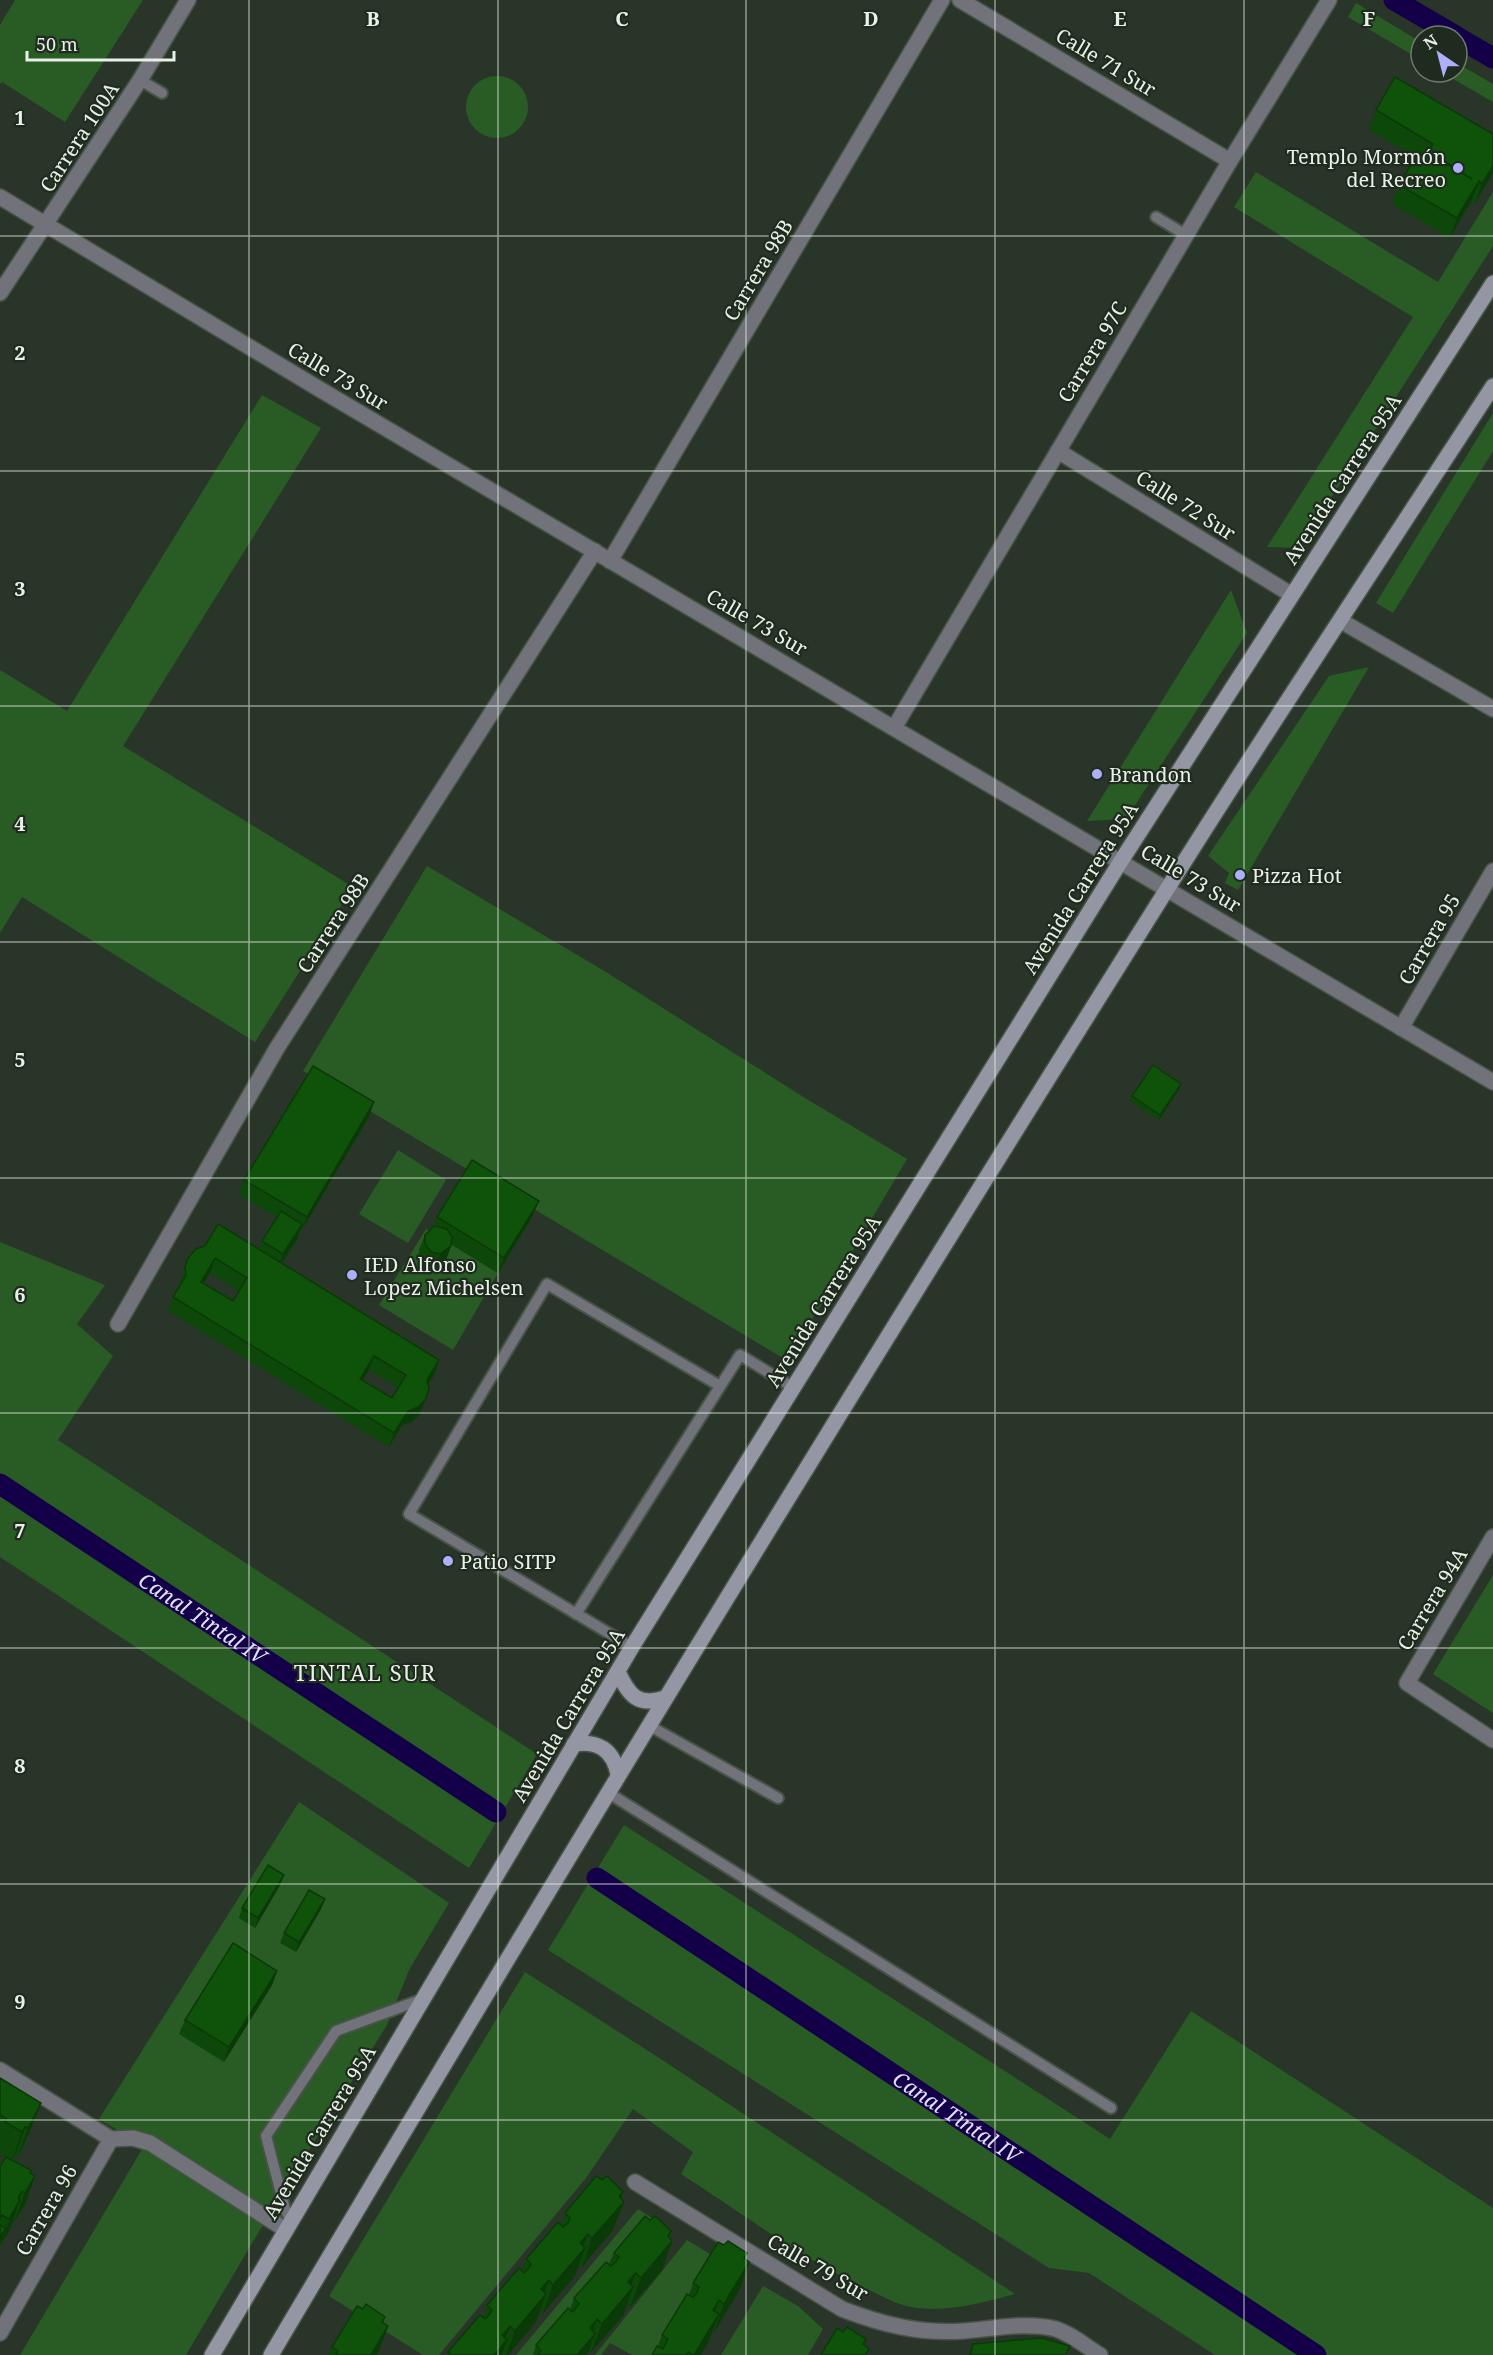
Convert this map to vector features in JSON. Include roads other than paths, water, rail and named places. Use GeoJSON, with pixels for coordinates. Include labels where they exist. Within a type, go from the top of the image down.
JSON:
{"type":"FeatureCollection","features":[{"type":"Feature","properties":{"kind":"main road","name":"Avenida Carrera 95A"},"geometry":{"type":"LineString","coordinates":[[212,2355],[632,1647],[1121,861],[1493,283]]}},
{"type":"Feature","properties":{"kind":"main road"},"geometry":{"type":"LineString","coordinates":[[271,2355],[648,1725],[1167,889],[1493,386]]}},
{"type":"Feature","properties":{"kind":"main road"},"geometry":{"type":"LineString","coordinates":[[618,1672],[628,1691],[638,1699],[652,1701],[665,1698]]}},
{"type":"Feature","properties":{"kind":"main road"},"geometry":{"type":"LineString","coordinates":[[574,1744],[586,1742],[600,1745],[616,1762],[618,1774]]}},
{"type":"Feature","properties":{"kind":"street","name":"Carrera 100A"},"geometry":{"type":"LineString","coordinates":[[0,293],[140,80],[188,0]]}},
{"type":"Feature","properties":{"kind":"street","name":"Carrera 98B"},"geometry":{"type":"LineString","coordinates":[[610,561],[942,0]]}},
{"type":"Feature","properties":{"kind":"street","name":"Calle 71 Sur"},"geometry":{"type":"LineString","coordinates":[[960,0],[1230,161]]}},
{"type":"Feature","properties":{"kind":"street","name":"Carrera 97C"},"geometry":{"type":"LineString","coordinates":[[894,728],[1230,161],[1329,0]]}},
{"type":"Feature","properties":{"kind":"street","name":"Calle 73 Sur"},"geometry":{"type":"LineString","coordinates":[[0,198],[1493,1082]]}},
{"type":"Feature","properties":{"kind":"street","name":"Calle 72 Sur"},"geometry":{"type":"LineString","coordinates":[[1058,451],[1292,595]]}},
{"type":"Feature","properties":{"kind":"street","name":"Carrera 98B"},"geometry":{"type":"LineString","coordinates":[[118,1324],[277,1048],[595,551]]}},
{"type":"Feature","properties":{"kind":"street"},"geometry":{"type":"LineString","coordinates":[[1341,621],[1493,709]]}},
{"type":"Feature","properties":{"kind":"street","name":"Carrera 95"},"geometry":{"type":"LineString","coordinates":[[1401,1028],[1492,876]]}},
{"type":"Feature","properties":{"kind":"street","name":"Carrera 94A"},"geometry":{"type":"LineString","coordinates":[[1493,1537],[1407,1683],[1493,1740]]}},
{"type":"Feature","properties":{"kind":"street"},"geometry":{"type":"LineString","coordinates":[[0,2070],[111,2139],[133,2138],[150,2143],[288,2225]]}},
{"type":"Feature","properties":{"kind":"street","name":"Carrera 96"},"geometry":{"type":"LineString","coordinates":[[0,2333],[111,2139]]}},
{"type":"Feature","properties":{"kind":"street","name":"Calle 79 Sur"},"geometry":{"type":"LineString","coordinates":[[635,2181],[842,2309],[862,2317],[909,2330],[933,2332],[993,2328],[1051,2328],[1066,2334],[1100,2355]]}},
{"type":"Feature","properties":{"kind":"lane"},"geometry":{"type":"LineString","coordinates":[[140,80],[162,93]]}},
{"type":"Feature","properties":{"kind":"lane"},"geometry":{"type":"LineString","coordinates":[[1156,217],[1186,235]]}},
{"type":"Feature","properties":{"kind":"lane"},"geometry":{"type":"LineString","coordinates":[[632,1647],[409,1514],[547,1284],[720,1386]]}},
{"type":"Feature","properties":{"kind":"lane"},"geometry":{"type":"LineString","coordinates":[[576,1614],[740,1355],[794,1388]]}},
{"type":"Feature","properties":{"kind":"lane"},"geometry":{"type":"LineString","coordinates":[[648,1725],[778,1798]]}},
{"type":"Feature","properties":{"kind":"lane"},"geometry":{"type":"LineString","coordinates":[[607,1792],[1111,2108]]}},
{"type":"Feature","properties":{"kind":"lane"},"geometry":{"type":"LineString","coordinates":[[288,2225],[266,2136],[336,2031],[423,1999]]}},
{"type":"Feature","properties":{"kind":"waterway"},"geometry":{"type":"LineString","coordinates":[[1394,0],[1435,24]]}},
{"type":"Feature","properties":{"kind":"waterway"},"geometry":{"type":"LineString","coordinates":[[1469,44],[1493,58]]}},
{"type":"Feature","properties":{"kind":"waterway","name":"Canal Tintal IV"},"geometry":{"type":"LineString","coordinates":[[0,1484],[496,1812]]}},
{"type":"Feature","properties":{"kind":"waterway","name":"Canal Tintal IV"},"geometry":{"type":"LineString","coordinates":[[597,1878],[1316,2355]]}},
{"type":"Feature","properties":{"kind":"place","name":"Templo Mormón del Recreo"},"geometry":{"type":"Point","coordinates":[1458,168]}},
{"type":"Feature","properties":{"kind":"place","name":"Brandon"},"geometry":{"type":"Point","coordinates":[1097,774]}},
{"type":"Feature","properties":{"kind":"place","name":"Pizza Hot"},"geometry":{"type":"Point","coordinates":[1240,875]}},
{"type":"Feature","properties":{"kind":"place","name":"IED Alfonso Lopez Michelsen"},"geometry":{"type":"Point","coordinates":[352,1275]}},
{"type":"Feature","properties":{"kind":"place","name":"Patio SITP"},"geometry":{"type":"Point","coordinates":[448,1561]}},
{"type":"Feature","properties":{"kind":"district","name":"TINTAL SUR"},"geometry":{"type":"Point","coordinates":[365,1672]}}]}
